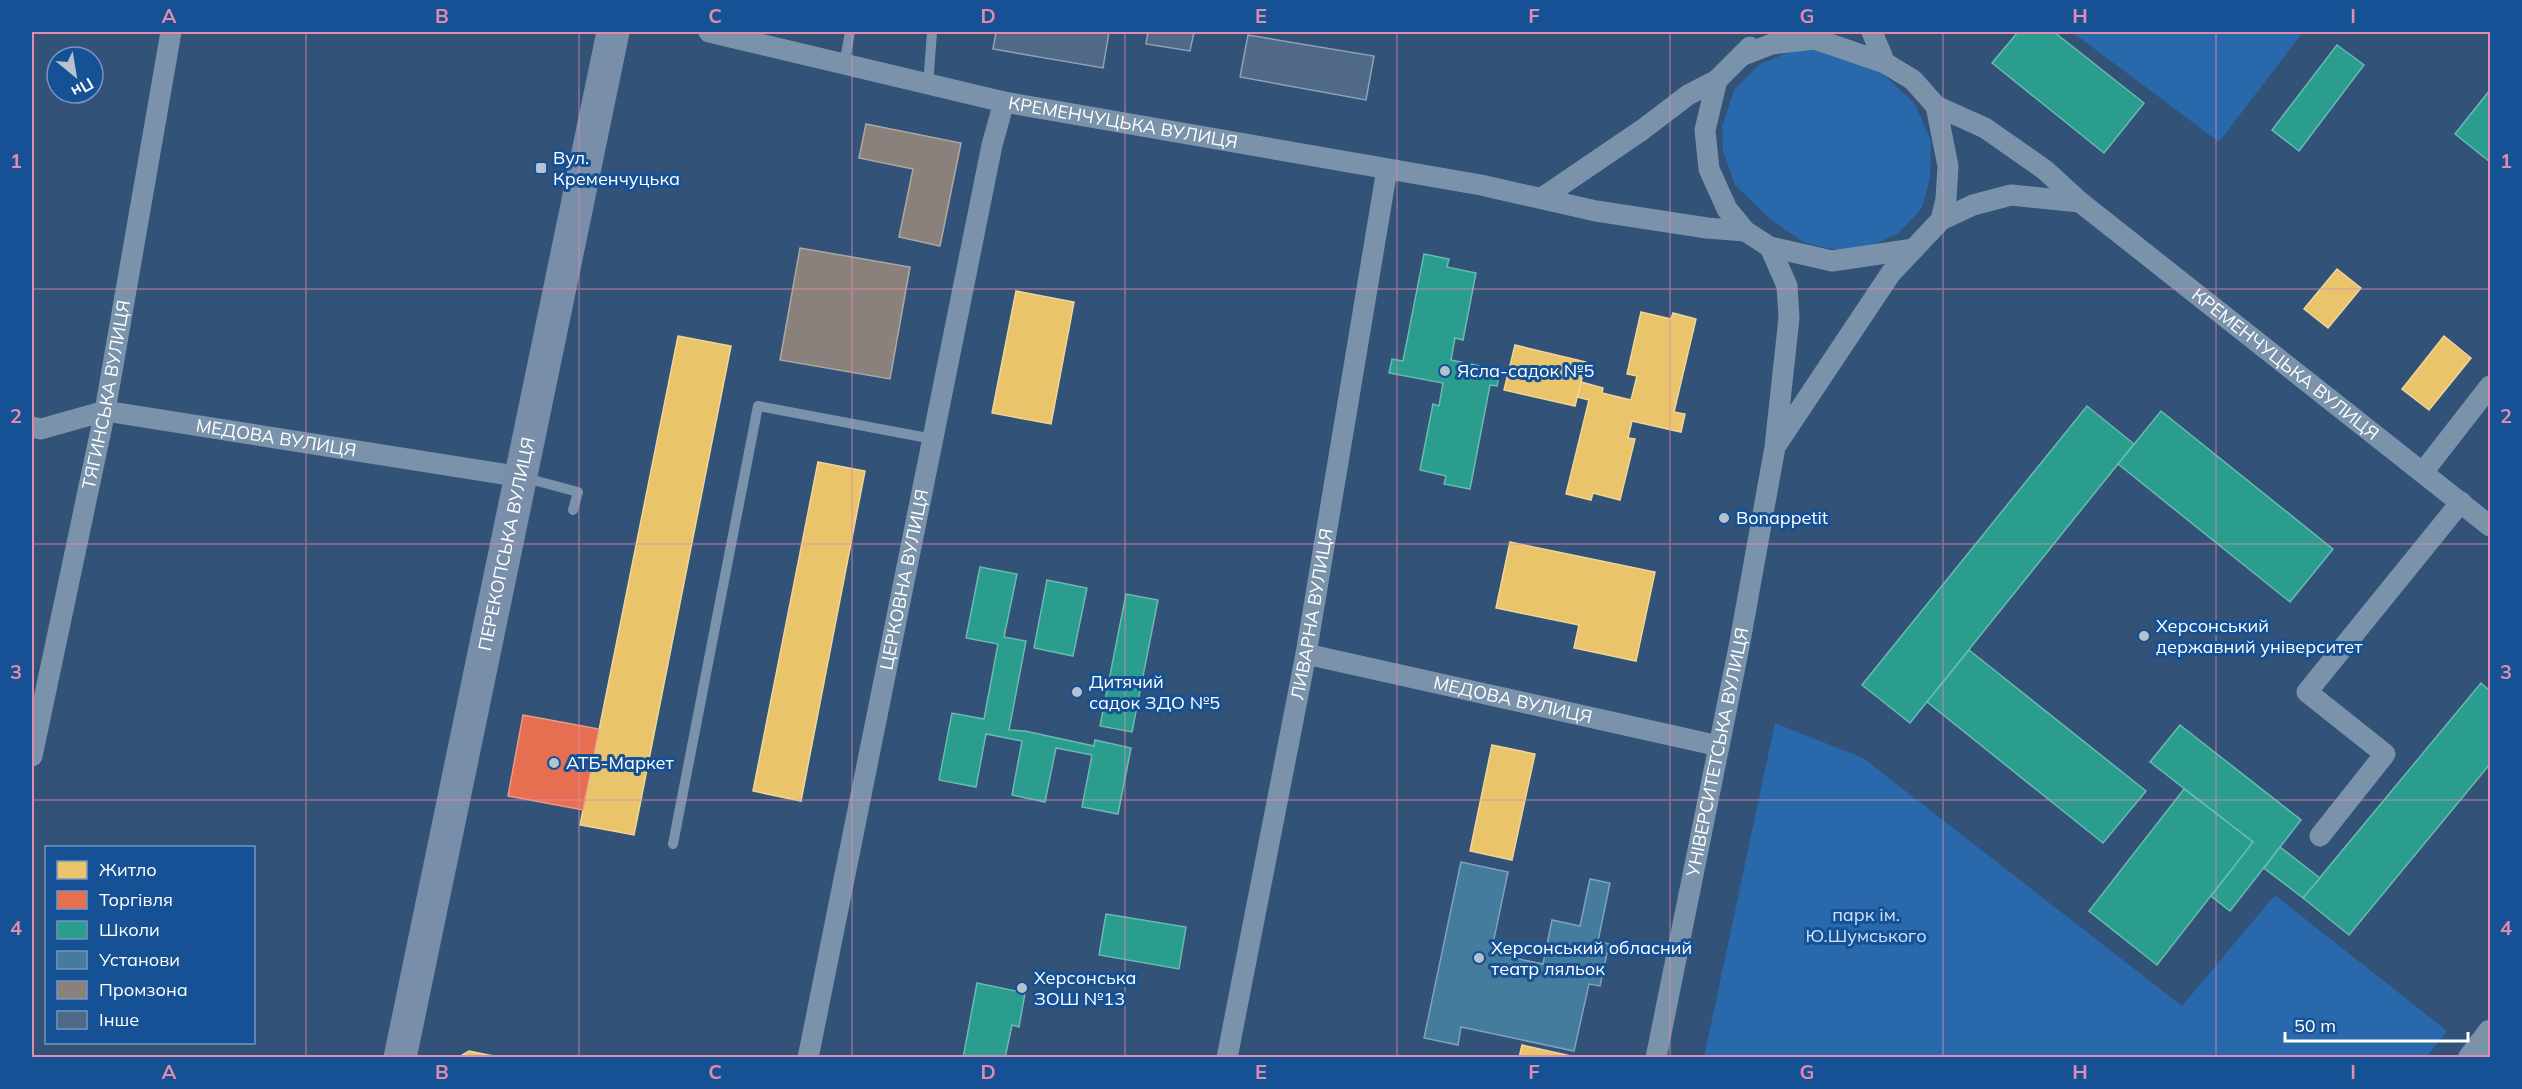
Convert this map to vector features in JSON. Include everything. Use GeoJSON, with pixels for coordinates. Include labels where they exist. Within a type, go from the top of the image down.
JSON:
{"type":"FeatureCollection","features":[{"type":"Feature","properties":{"kind":"main road","name":"ПЕРЕКОПСЬКА ВУЛИЦЯ"},"geometry":{"type":"LineString","coordinates":[[400,1058],[613,32]]}},
{"type":"Feature","properties":{"kind":"street","name":"ТЯГИНСЬКА ВУЛИЦЯ"},"geometry":{"type":"LineString","coordinates":[[32,756],[105,411],[171,32]]}},
{"type":"Feature","properties":{"kind":"street","name":"КРЕМЕНЧУЦЬКА ВУЛИЦЯ"},"geometry":{"type":"LineString","coordinates":[[709,32],[1004,102],[1387,169],[1542,198],[1596,211],[1707,228],[1745,231]]}},
{"type":"Feature","properties":{"kind":"street"},"geometry":{"type":"LineString","coordinates":[[1542,198],[1642,130],[1688,95],[1717,80],[1766,32]]}},
{"type":"Feature","properties":{"kind":"street"},"geometry":{"type":"LineString","coordinates":[[1872,32],[1884,63]]}},
{"type":"Feature","properties":{"kind":"street"},"geometry":{"type":"LineString","coordinates":[[1741,56],[1772,44],[1815,39],[1884,63],[1913,80],[1936,106],[1948,166],[1946,199],[1941,220]]}},
{"type":"Feature","properties":{"kind":"street"},"geometry":{"type":"LineString","coordinates":[[1717,80],[1705,130],[1709,169],[1727,209],[1745,231],[1770,247],[1832,261],[1914,249]]}},
{"type":"Feature","properties":{"kind":"street","name":"ЦЕРКОВНА ВУЛИЦЯ"},"geometry":{"type":"LineString","coordinates":[[808,1058],[992,145],[1004,102]]}},
{"type":"Feature","properties":{"kind":"street","name":"КРЕМЕНЧУЦЬКА ВУЛИЦЯ"},"geometry":{"type":"LineString","coordinates":[[1936,106],[1985,128],[2045,170],[2080,202],[2490,526]]}},
{"type":"Feature","properties":{"kind":"street","name":"ЛИВАРНА ВУЛИЦЯ"},"geometry":{"type":"LineString","coordinates":[[1227,1058],[1306,654],[1387,169]]}},
{"type":"Feature","properties":{"kind":"street"},"geometry":{"type":"LineString","coordinates":[[1941,220],[1973,205],[2011,195],[2080,202]]}},
{"type":"Feature","properties":{"kind":"street","name":"УНІВЕРСИТЕТСЬКА ВУЛИЦЯ"},"geometry":{"type":"LineString","coordinates":[[1775,447],[1892,273],[1941,220]]}},
{"type":"Feature","properties":{"kind":"street","name":"УНІВЕРСИТЕТСЬКА ВУЛИЦЯ"},"geometry":{"type":"LineString","coordinates":[[1656,1058],[1719,746],[1775,447],[1789,318],[1786,286],[1770,247]]}},
{"type":"Feature","properties":{"kind":"street"},"geometry":{"type":"LineString","coordinates":[[2423,472],[2490,386]]}},
{"type":"Feature","properties":{"kind":"street","name":"МЕДОВА ВУЛИЦЯ"},"geometry":{"type":"LineString","coordinates":[[32,427],[41,429],[105,411],[522,477]]}},
{"type":"Feature","properties":{"kind":"street"},"geometry":{"type":"LineString","coordinates":[[2320,836],[2385,753],[2307,692],[2461,502]]}},
{"type":"Feature","properties":{"kind":"street","name":"МЕДОВА ВУЛИЦЯ"},"geometry":{"type":"LineString","coordinates":[[1306,654],[1719,746]]}},
{"type":"Feature","properties":{"kind":"street"},"geometry":{"type":"LineString","coordinates":[[2471,1058],[2490,1033]]}},
{"type":"Feature","properties":{"kind":"lane"},"geometry":{"type":"LineString","coordinates":[[844,65],[850,32]]}},
{"type":"Feature","properties":{"kind":"lane"},"geometry":{"type":"LineString","coordinates":[[928,85],[932,32]]}},
{"type":"Feature","properties":{"kind":"lane"},"geometry":{"type":"LineString","coordinates":[[673,844],[758,406],[933,439]]}},
{"type":"Feature","properties":{"kind":"lane"},"geometry":{"type":"LineString","coordinates":[[522,477],[578,492],[573,510]]}},
{"type":"Feature","properties":{"kind":"green space"},"geometry":{"type":"Polygon","coordinates":[[[2072,32],[2303,32],[2219,142],[2072,32]]]}},
{"type":"Feature","properties":{"kind":"green space"},"geometry":{"type":"Polygon","coordinates":[[[1803,46],[1837,52],[1883,74],[1915,104],[1931,141],[1930,178],[1922,208],[1898,234],[1863,249],[1842,251],[1805,243],[1771,220],[1735,185],[1723,151],[1722,127],[1734,90],[1760,64],[1803,46]]]}},
{"type":"Feature","properties":{"kind":"green space","name":"парк ім. Ю.Шумського"},"geometry":{"type":"Polygon","coordinates":[[[1775,723],[1863,758],[2182,1006],[2275,895],[2447,1031],[2426,1058],[1704,1057],[1775,723]]]}},
{"type":"Feature","properties":{"kind":"building: Житло"},"geometry":{"type":"Polygon","coordinates":[[[2337,269],[2361,288],[2328,328],[2304,309],[2337,269]]]}},
{"type":"Feature","properties":{"kind":"building: Житло"},"geometry":{"type":"Polygon","coordinates":[[[1016,291],[1074,302],[1051,424],[992,413],[1016,291]]]}},
{"type":"Feature","properties":{"kind":"building: Житло"},"geometry":{"type":"Polygon","coordinates":[[[1641,312],[1671,319],[1673,313],[1696,319],[1674,412],[1685,414],[1681,432],[1632,421],[1628,438],[1635,439],[1620,500],[1593,493],[1591,500],[1566,494],[1589,400],[1577,397],[1581,382],[1603,388],[1602,393],[1631,400],[1637,376],[1627,374],[1641,312]]]}},
{"type":"Feature","properties":{"kind":"building: Житло"},"geometry":{"type":"Polygon","coordinates":[[[678,336],[731,346],[634,835],[580,825],[678,336]]]}},
{"type":"Feature","properties":{"kind":"building: Житло"},"geometry":{"type":"Polygon","coordinates":[[[2444,336],[2471,358],[2429,410],[2402,389],[2444,336]]]}},
{"type":"Feature","properties":{"kind":"building: Житло"},"geometry":{"type":"Polygon","coordinates":[[[1515,345],[1586,362],[1575,406],[1504,390],[1515,345]]]}},
{"type":"Feature","properties":{"kind":"building: Житло"},"geometry":{"type":"Polygon","coordinates":[[[818,462],[865,471],[801,801],[753,791],[818,462]]]}},
{"type":"Feature","properties":{"kind":"building: Житло"},"geometry":{"type":"Polygon","coordinates":[[[1510,542],[1655,572],[1636,661],[1574,648],[1579,625],[1496,608],[1510,542]]]}},
{"type":"Feature","properties":{"kind":"building: Житло"},"geometry":{"type":"Polygon","coordinates":[[[1492,745],[1535,754],[1512,860],[1470,851],[1492,745]]]}},
{"type":"Feature","properties":{"kind":"building: Житло"},"geometry":{"type":"Polygon","coordinates":[[[1522,1045],[1576,1057],[1576,1058],[1519,1058],[1522,1045]]]}},
{"type":"Feature","properties":{"kind":"building: Житло"},"geometry":{"type":"Polygon","coordinates":[[[469,1051],[503,1058],[457,1058],[469,1051]]]}},
{"type":"Feature","properties":{"kind":"building: Торгівля","name":"АТБ-Маркет"},"geometry":{"type":"Polygon","coordinates":[[[523,715],[599,729],[583,810],[508,796],[523,715]]]}},
{"type":"Feature","properties":{"kind":"building: Школи"},"geometry":{"type":"Polygon","coordinates":[[[2018,32],[2054,32],[2144,103],[2104,153],[1992,63],[2018,32]]]}},
{"type":"Feature","properties":{"kind":"building: Школи"},"geometry":{"type":"Polygon","coordinates":[[[2337,45],[2364,65],[2299,151],[2272,130],[2337,45]]]}},
{"type":"Feature","properties":{"kind":"building: Школи"},"geometry":{"type":"Polygon","coordinates":[[[2490,90],[2490,162],[2455,134],[2490,90]]]}},
{"type":"Feature","properties":{"kind":"building: Школи","name":"Ясла-садок №5"},"geometry":{"type":"Polygon","coordinates":[[[1424,254],[1449,259],[1447,267],[1476,273],[1463,340],[1455,338],[1451,360],[1500,370],[1497,386],[1490,385],[1470,489],[1444,484],[1446,476],[1420,470],[1433,404],[1439,406],[1443,383],[1389,373],[1392,359],[1403,361],[1424,254]]]}},
{"type":"Feature","properties":{"kind":"building: Школи"},"geometry":{"type":"Polygon","coordinates":[[[2087,406],[2134,444],[1910,723],[1862,685],[2087,406]]]}},
{"type":"Feature","properties":{"kind":"building: Школи"},"geometry":{"type":"Polygon","coordinates":[[[2161,411],[2333,549],[2290,602],[2118,464],[2161,411]]]}},
{"type":"Feature","properties":{"kind":"building: Школи"},"geometry":{"type":"Polygon","coordinates":[[[980,567],[1017,574],[1004,637],[1026,641],[1009,730],[1025,731],[1094,746],[1095,740],[1131,748],[1118,814],[1082,807],[1092,755],[1056,748],[1045,802],[1012,795],[1022,741],[986,734],[976,787],[939,780],[952,713],[984,719],[998,644],[966,638],[980,567]]]}},
{"type":"Feature","properties":{"kind":"building: Школи"},"geometry":{"type":"Polygon","coordinates":[[[1047,580],[1087,588],[1073,656],[1034,648],[1047,580]]]}},
{"type":"Feature","properties":{"kind":"building: Школи"},"geometry":{"type":"Polygon","coordinates":[[[1126,594],[1158,600],[1132,732],[1100,726],[1126,594]]]}},
{"type":"Feature","properties":{"kind":"building: Школи"},"geometry":{"type":"Polygon","coordinates":[[[1969,650],[2146,791],[2103,843],[1927,702],[1969,650]]]}},
{"type":"Feature","properties":{"kind":"building: Школи"},"geometry":{"type":"Polygon","coordinates":[[[2481,683],[2490,691],[2490,764],[2349,935],[2303,898],[2481,683]]]}},
{"type":"Feature","properties":{"kind":"building: Школи"},"geometry":{"type":"Polygon","coordinates":[[[2180,725],[2301,820],[2230,911],[2211,896],[2253,842],[2150,762],[2180,725]]]}},
{"type":"Feature","properties":{"kind":"building: Школи"},"geometry":{"type":"Polygon","coordinates":[[[2184,789],[2253,842],[2157,965],[2089,911],[2184,789]]]}},
{"type":"Feature","properties":{"kind":"building: Школи"},"geometry":{"type":"Polygon","coordinates":[[[2280,847],[2320,878],[2303,898],[2264,868],[2280,847]]]}},
{"type":"Feature","properties":{"kind":"building: Школи"},"geometry":{"type":"Polygon","coordinates":[[[1106,914],[1186,927],[1179,969],[1099,955],[1106,914]]]}},
{"type":"Feature","properties":{"kind":"building: Школи"},"geometry":{"type":"Polygon","coordinates":[[[977,983],[1025,993],[1019,1027],[1012,1025],[1005,1058],[963,1058],[977,983]]]}},
{"type":"Feature","properties":{"kind":"building: Установи","name":"Херсонський обласний театр ляльок"},"geometry":{"type":"Polygon","coordinates":[[[1461,862],[1508,872],[1491,953],[1543,964],[1552,920],[1580,926],[1590,879],[1610,883],[1598,941],[1609,944],[1600,986],[1589,984],[1574,1051],[1461,1027],[1458,1045],[1424,1038],[1461,862]]]}},
{"type":"Feature","properties":{"kind":"building: Промзона"},"geometry":{"type":"Polygon","coordinates":[[[866,124],[961,143],[940,246],[899,237],[913,169],[859,158],[866,124]]]}},
{"type":"Feature","properties":{"kind":"building: Промзона"},"geometry":{"type":"Polygon","coordinates":[[[800,248],[910,267],[890,379],[780,360],[800,248]]]}},
{"type":"Feature","properties":{"kind":"building: Інше"},"geometry":{"type":"Polygon","coordinates":[[[996,32],[1109,32],[1103,68],[993,49],[996,32]]]}},
{"type":"Feature","properties":{"kind":"building: Інше"},"geometry":{"type":"Polygon","coordinates":[[[1148,32],[1194,32],[1190,51],[1146,44],[1148,32]]]}},
{"type":"Feature","properties":{"kind":"building: Інше"},"geometry":{"type":"Polygon","coordinates":[[[1248,35],[1374,56],[1366,100],[1240,77],[1248,35]]]}},
{"type":"Feature","properties":{"kind":"place","name":"Вул. Кременчуцька"},"geometry":{"type":"Point","coordinates":[541,168]}},
{"type":"Feature","properties":{"kind":"place","name":"Ясла-садок №5"},"geometry":{"type":"Point","coordinates":[1445,371]}},
{"type":"Feature","properties":{"kind":"place","name":"Bonappetit"},"geometry":{"type":"Point","coordinates":[1724,518]}},
{"type":"Feature","properties":{"kind":"place","name":"Херсонський державний університет"},"geometry":{"type":"Point","coordinates":[2144,636]}},
{"type":"Feature","properties":{"kind":"place","name":"Дитячий садок ЗДО №5"},"geometry":{"type":"Point","coordinates":[1077,692]}},
{"type":"Feature","properties":{"kind":"place","name":"АТБ-Маркет"},"geometry":{"type":"Point","coordinates":[554,763]}},
{"type":"Feature","properties":{"kind":"place","name":"Херсонський обласний театр ляльок"},"geometry":{"type":"Point","coordinates":[1479,958]}},
{"type":"Feature","properties":{"kind":"place","name":"Херсонська ЗОШ №13"},"geometry":{"type":"Point","coordinates":[1022,988]}}]}
